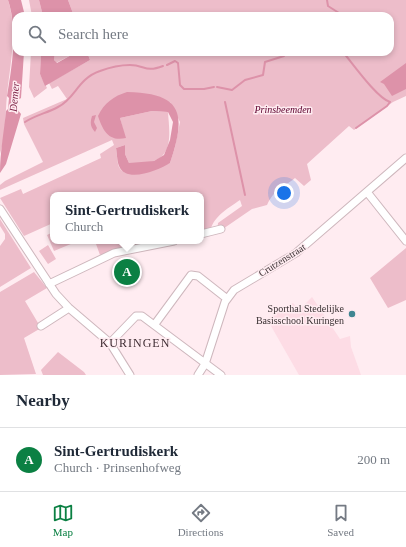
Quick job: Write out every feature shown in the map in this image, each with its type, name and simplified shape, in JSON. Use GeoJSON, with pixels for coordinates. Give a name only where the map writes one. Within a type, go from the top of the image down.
{"type":"FeatureCollection","features":[{"type":"Feature","properties":{"kind":"street","name":"Crutzenstraat"},"geometry":{"type":"LineString","coordinates":[[198,375],[205,364],[218,318],[226,298],[238,287],[296,253],[406,158]]}},
{"type":"Feature","properties":{"kind":"street"},"geometry":{"type":"LineString","coordinates":[[367,192],[406,241]]}},
{"type":"Feature","properties":{"kind":"street"},"geometry":{"type":"LineString","coordinates":[[0,209],[49,284],[69,308],[110,344],[130,375]]}},
{"type":"Feature","properties":{"kind":"street"},"geometry":{"type":"LineString","coordinates":[[204,233],[221,230]]}},
{"type":"Feature","properties":{"kind":"street"},"geometry":{"type":"LineString","coordinates":[[127,244],[127,251]]}},
{"type":"Feature","properties":{"kind":"street"},"geometry":{"type":"LineString","coordinates":[[49,284],[102,258],[160,244]]}},
{"type":"Feature","properties":{"kind":"street"},"geometry":{"type":"LineString","coordinates":[[155,324],[191,275],[198,276],[226,298]]}},
{"type":"Feature","properties":{"kind":"street"},"geometry":{"type":"LineString","coordinates":[[41,326],[69,308]]}},
{"type":"Feature","properties":{"kind":"street"},"geometry":{"type":"LineString","coordinates":[[110,344],[136,316],[145,317],[221,375]]}},
{"type":"Feature","properties":{"kind":"shaded area"},"geometry":{"type":"Polygon","coordinates":[[[312,297],[340,339],[350,336],[351,347],[361,375],[299,375],[267,319],[293,303],[299,310],[312,297]]]}},
{"type":"Feature","properties":{"kind":"green space"},"geometry":{"type":"Polygon","coordinates":[[[0,0],[8,0],[12,24],[12,48],[4,132],[0,154],[0,0]]]}},
{"type":"Feature","properties":{"kind":"green space"},"geometry":{"type":"Polygon","coordinates":[[[29,0],[39,0],[42,12],[31,12],[29,0]]]}},
{"type":"Feature","properties":{"kind":"green space","name":"Prinsbeemden"},"geometry":{"type":"Polygon","coordinates":[[[68,0],[406,0],[406,96],[393,102],[354,130],[349,126],[307,164],[311,180],[304,186],[295,178],[276,192],[267,205],[252,209],[217,233],[218,223],[242,206],[240,200],[215,220],[211,229],[204,231],[204,192],[50,192],[50,224],[24,236],[0,198],[21,189],[23,194],[101,158],[100,154],[114,145],[112,140],[0,190],[0,185],[5,181],[43,162],[24,124],[23,118],[67,99],[58,86],[52,89],[49,83],[90,60],[88,56],[394,56],[394,12],[72,12],[68,0]],[[170,102],[106,113],[125,138],[120,118],[152,111],[168,112],[169,140],[165,153],[160,158],[151,162],[129,163],[125,154],[125,145],[116,148],[119,167],[123,171],[128,173],[143,172],[170,163],[180,122],[170,102]]]}},
{"type":"Feature","properties":{"kind":"green space"},"geometry":{"type":"Polygon","coordinates":[[[31,56],[41,56],[40,74],[47,88],[34,98],[29,87],[31,56]]]}},
{"type":"Feature","properties":{"kind":"green space"},"geometry":{"type":"Polygon","coordinates":[[[54,56],[69,56],[56,63],[54,60],[54,56]]]}},
{"type":"Feature","properties":{"kind":"green space"},"geometry":{"type":"Polygon","coordinates":[[[0,219],[31,268],[0,287],[0,246],[5,239],[5,234],[0,226],[0,219]]]}},
{"type":"Feature","properties":{"kind":"green space"},"geometry":{"type":"Polygon","coordinates":[[[50,234],[50,242],[47,235],[50,234]]]}},
{"type":"Feature","properties":{"kind":"green space"},"geometry":{"type":"Polygon","coordinates":[[[51,244],[71,244],[54,251],[51,244]]]}},
{"type":"Feature","properties":{"kind":"green space"},"geometry":{"type":"Polygon","coordinates":[[[96,244],[150,244],[123,250],[122,247],[100,255],[96,244]]]}},
{"type":"Feature","properties":{"kind":"green space"},"geometry":{"type":"Polygon","coordinates":[[[48,245],[56,259],[48,264],[39,251],[48,245]]]}},
{"type":"Feature","properties":{"kind":"green space"},"geometry":{"type":"Polygon","coordinates":[[[406,248],[406,300],[388,308],[370,278],[406,248]]]}},
{"type":"Feature","properties":{"kind":"green space"},"geometry":{"type":"Polygon","coordinates":[[[34,272],[47,288],[25,301],[41,328],[24,338],[36,374],[0,375],[0,292],[34,272]]]}},
{"type":"Feature","properties":{"kind":"green space"},"geometry":{"type":"Polygon","coordinates":[[[58,352],[86,375],[43,375],[41,370],[58,352]]]}},
{"type":"Feature","properties":{"kind":"water"},"geometry":{"type":"Polygon","coordinates":[[[8,0],[21,0],[24,12],[12,12],[12,18],[8,0]]]}},
{"type":"Feature","properties":{"kind":"water"},"geometry":{"type":"Polygon","coordinates":[[[39,0],[68,0],[72,12],[42,12],[39,0]]]}},
{"type":"Feature","properties":{"kind":"water","name":"Demer"},"geometry":{"type":"Polygon","coordinates":[[[12,56],[24,56],[21,98],[18,100],[17,109],[21,114],[6,164],[0,173],[1,150],[6,111],[8,109],[9,98],[7,96],[12,56]]]}},
{"type":"Feature","properties":{"kind":"water"},"geometry":{"type":"Polygon","coordinates":[[[41,56],[54,56],[54,60],[57,63],[69,56],[88,56],[90,60],[45,86],[40,74],[41,56]]]}},
{"type":"Feature","properties":{"kind":"water"},"geometry":{"type":"Polygon","coordinates":[[[406,63],[406,89],[392,96],[384,84],[380,82],[406,63]]]}},
{"type":"Feature","properties":{"kind":"water"},"geometry":{"type":"Polygon","coordinates":[[[127,92],[146,93],[170,102],[176,110],[178,120],[178,132],[170,163],[143,174],[128,174],[123,171],[118,164],[116,148],[125,145],[125,154],[129,163],[154,161],[164,155],[170,140],[173,122],[168,112],[152,111],[120,118],[126,138],[120,139],[111,137],[105,131],[98,116],[103,107],[110,101],[127,92]]]}},
{"type":"Feature","properties":{"kind":"water"},"geometry":{"type":"Polygon","coordinates":[[[96,115],[94,122],[97,128],[95,132],[91,126],[91,122],[92,116],[96,115]]]}},
{"type":"Feature","properties":{"kind":"waterway"},"geometry":{"type":"LineString","coordinates":[[327,0],[328,6],[337,12]]}},
{"type":"Feature","properties":{"kind":"waterway"},"geometry":{"type":"LineString","coordinates":[[217,87],[232,90],[245,80],[263,75],[265,62],[284,56]]}},
{"type":"Feature","properties":{"kind":"waterway"},"geometry":{"type":"LineString","coordinates":[[346,56],[372,88],[390,102],[387,106],[356,128]]}},
{"type":"Feature","properties":{"kind":"waterway"},"geometry":{"type":"LineString","coordinates":[[167,65],[175,61],[178,63],[180,85],[184,89],[204,89],[214,87]]}},
{"type":"Feature","properties":{"kind":"waterway"},"geometry":{"type":"LineString","coordinates":[[25,122],[64,103],[92,74],[126,65],[135,65],[149,69],[163,66]]}},
{"type":"Feature","properties":{"kind":"waterway"},"geometry":{"type":"LineString","coordinates":[[225,102],[245,195]]}},
{"type":"Feature","properties":{"kind":"place","name":"Sint-Gertrudiskerk"},"geometry":{"type":"Point","coordinates":[127,272]}},
{"type":"Feature","properties":{"kind":"place","name":"Sporthal Stedelijke Basisschool Kuringen"},"geometry":{"type":"Point","coordinates":[352,314]}},
{"type":"Feature","properties":{"kind":"district","name":"KURINGEN"},"geometry":{"type":"Point","coordinates":[135,343]}}]}
